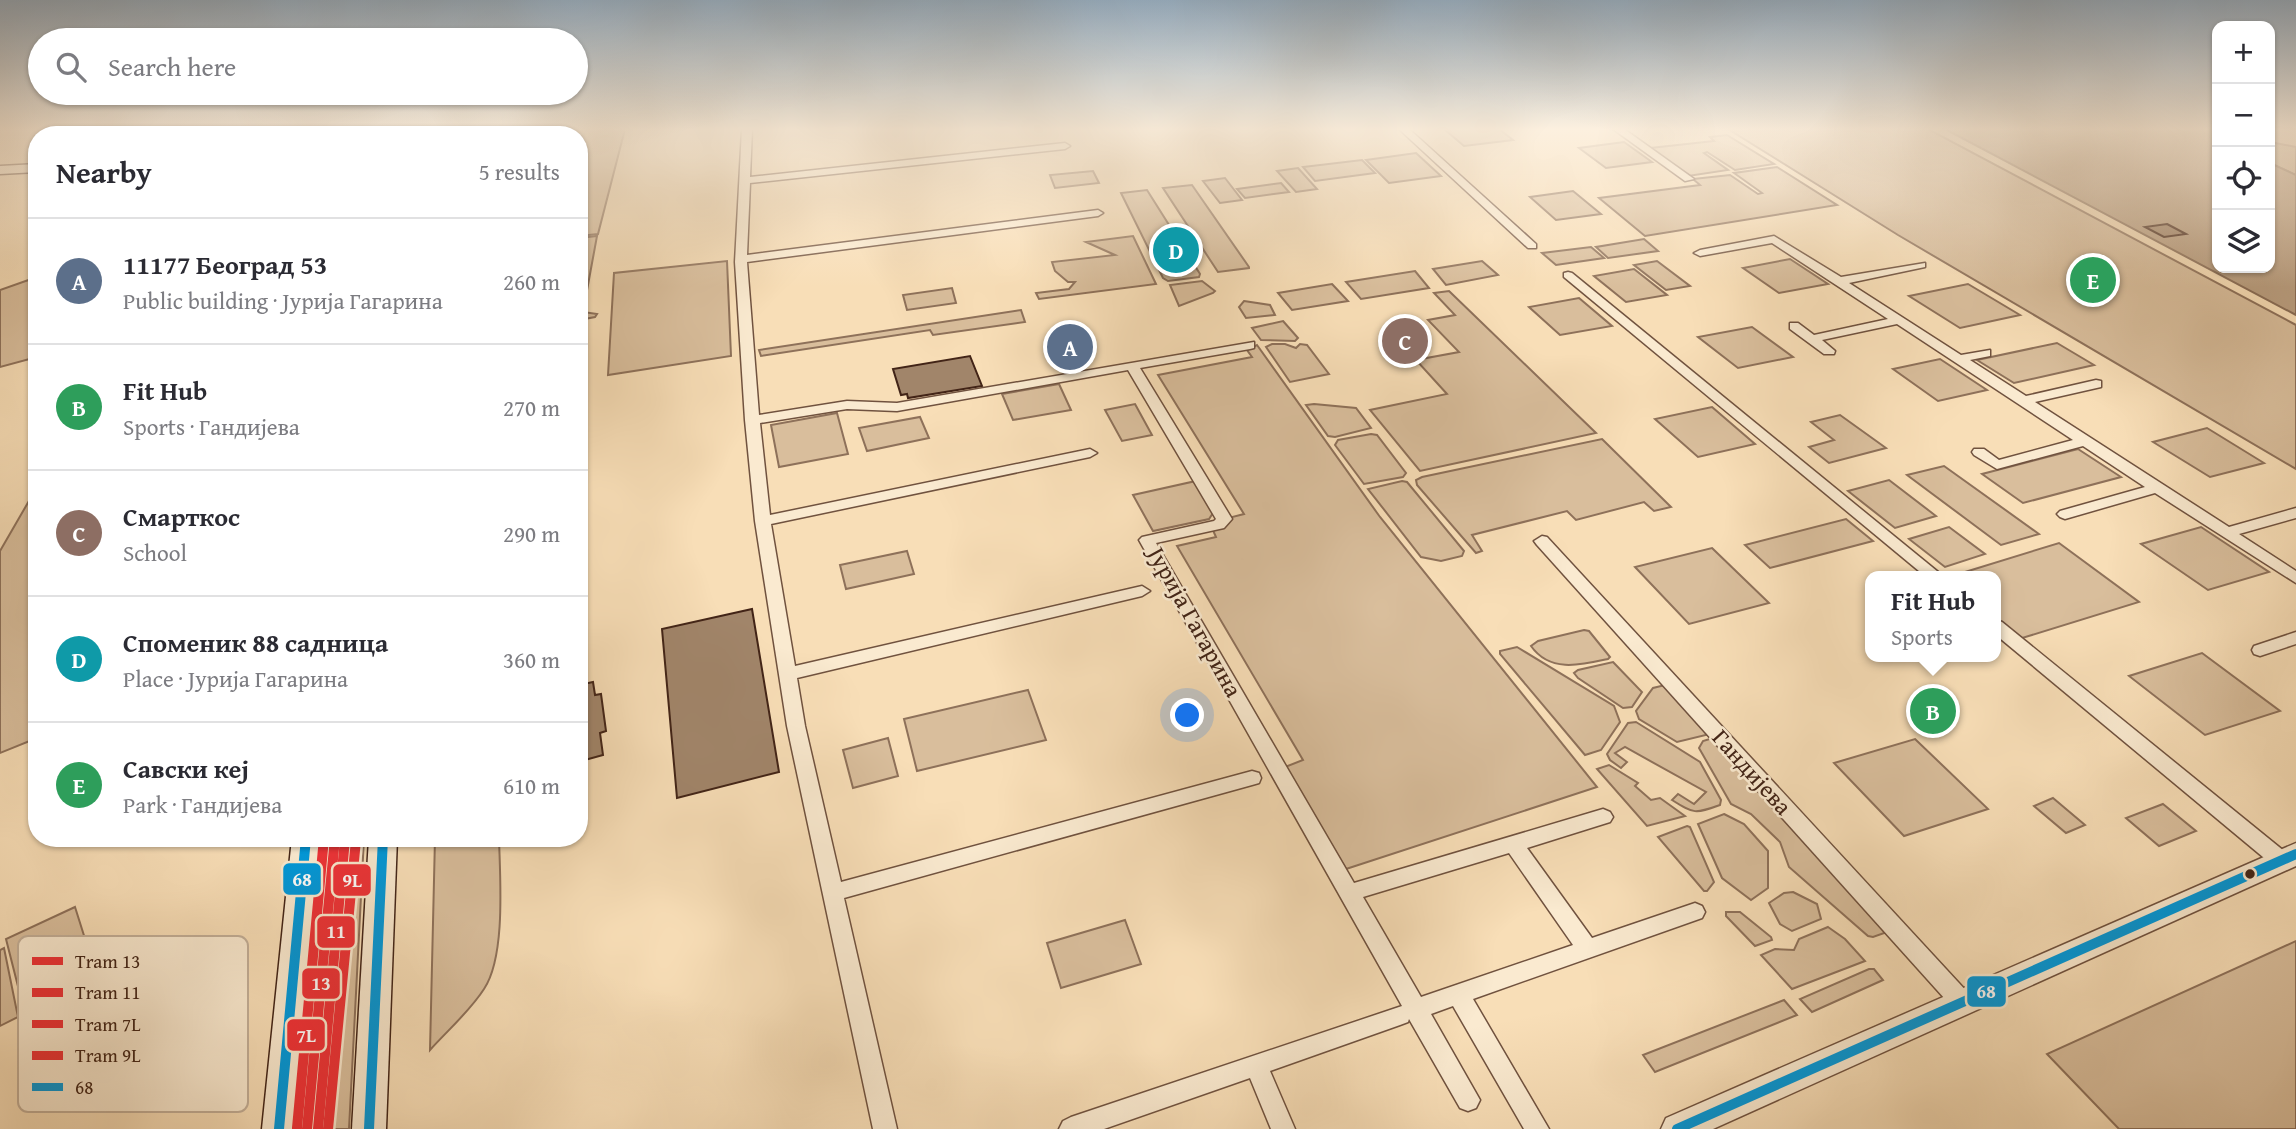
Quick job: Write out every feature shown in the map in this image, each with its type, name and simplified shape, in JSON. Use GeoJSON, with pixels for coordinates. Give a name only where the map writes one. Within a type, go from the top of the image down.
{"type":"FeatureCollection","features":[{"type":"Feature","properties":{"kind":"main road"},"geometry":{"type":"LineString","coordinates":[[279,1129],[305,847]]}},
{"type":"Feature","properties":{"kind":"main road"},"geometry":{"type":"LineString","coordinates":[[369,1129],[383,847]]}},
{"type":"Feature","properties":{"kind":"street"},"geometry":{"type":"LineString","coordinates":[[743,182],[741,259],[752,420],[763,521],[786,674],[812,808],[885,1129]]}},
{"type":"Feature","properties":{"kind":"street"},"geometry":{"type":"LineString","coordinates":[[1462,182],[1532,246]]}},
{"type":"Feature","properties":{"kind":"street"},"geometry":{"type":"LineString","coordinates":[[741,259],[1098,214]]}},
{"type":"Feature","properties":{"kind":"street"},"geometry":{"type":"LineString","coordinates":[[1700,253],[1774,239],[2296,578]]}},
{"type":"Feature","properties":{"kind":"street"},"geometry":{"type":"LineString","coordinates":[[1839,281],[1921,265]]}},
{"type":"Feature","properties":{"kind":"street"},"geometry":{"type":"LineString","coordinates":[[1568,275],[1929,571]]}},
{"type":"Feature","properties":{"kind":"street"},"geometry":{"type":"LineString","coordinates":[[1812,339],[1899,320]]}},
{"type":"Feature","properties":{"kind":"street"},"geometry":{"type":"LineString","coordinates":[[1794,326],[1829,351]]}},
{"type":"Feature","properties":{"kind":"street"},"geometry":{"type":"LineString","coordinates":[[752,420],[847,405],[887,408],[1250,345]]}},
{"type":"Feature","properties":{"kind":"street"},"geometry":{"type":"LineString","coordinates":[[1958,359],[1985,353]]}},
{"type":"Feature","properties":{"kind":"street","name":"Јурија Гагарина"},"geometry":{"type":"LineString","coordinates":[[1132,366],[1224,519],[1219,525],[1147,540],[1349,893],[1407,1012],[1468,1100]]}},
{"type":"Feature","properties":{"kind":"street"},"geometry":{"type":"LineString","coordinates":[[2023,401],[2096,384]]}},
{"type":"Feature","properties":{"kind":"street"},"geometry":{"type":"LineString","coordinates":[[1979,452],[1997,464],[2085,441]]}},
{"type":"Feature","properties":{"kind":"street"},"geometry":{"type":"LineString","coordinates":[[763,521],[1090,453]]}},
{"type":"Feature","properties":{"kind":"street"},"geometry":{"type":"LineString","coordinates":[[2065,514],[2157,488]]}},
{"type":"Feature","properties":{"kind":"street"},"geometry":{"type":"LineString","coordinates":[[2226,533],[2296,513]]}},
{"type":"Feature","properties":{"kind":"street","name":"Гандијева"},"geometry":{"type":"LineString","coordinates":[[1542,541],[1962,1002]]}},
{"type":"Feature","properties":{"kind":"street","name":"Јурија Гагарина"},"geometry":{"type":"LineString","coordinates":[[786,674],[1142,591]]}},
{"type":"Feature","properties":{"kind":"street"},"geometry":{"type":"LineString","coordinates":[[1677,1129],[2289,858],[2001,630]]}},
{"type":"Feature","properties":{"kind":"street"},"geometry":{"type":"LineString","coordinates":[[2260,650],[2296,638]]}},
{"type":"Feature","properties":{"kind":"street"},"geometry":{"type":"LineString","coordinates":[[832,893],[1252,778]]}},
{"type":"Feature","properties":{"kind":"street"},"geometry":{"type":"LineString","coordinates":[[1349,893],[1602,817]]}},
{"type":"Feature","properties":{"kind":"street"},"geometry":{"type":"LineString","coordinates":[[1513,844],[1588,949]]}},
{"type":"Feature","properties":{"kind":"street"},"geometry":{"type":"LineString","coordinates":[[1071,1129],[1695,912]]}},
{"type":"Feature","properties":{"kind":"street"},"geometry":{"type":"LineString","coordinates":[[1458,993],[1537,1129]]}},
{"type":"Feature","properties":{"kind":"street"},"geometry":{"type":"LineString","coordinates":[[1256,1065],[1283,1129]]}},
{"type":"Feature","properties":{"kind":"shaded area"},"geometry":{"type":"Polygon","coordinates":[[[588,182],[611,182],[598,234],[588,235],[588,182]]]}},
{"type":"Feature","properties":{"kind":"shaded area"},"geometry":{"type":"Polygon","coordinates":[[[1053,182],[1099,183],[1055,188],[1053,182]]]}},
{"type":"Feature","properties":{"kind":"shaded area"},"geometry":{"type":"Polygon","coordinates":[[[1204,182],[1228,182],[1242,200],[1220,203],[1204,182]]]}},
{"type":"Feature","properties":{"kind":"shaded area"},"geometry":{"type":"Polygon","coordinates":[[[1287,182],[1310,182],[1317,189],[1296,192],[1287,182]]]}},
{"type":"Feature","properties":{"kind":"shaded area"},"geometry":{"type":"Polygon","coordinates":[[[1696,182],[1740,182],[1758,194],[1762,193],[1746,182],[1800,182],[1837,205],[1645,236],[1599,198],[1700,185],[1696,182]]]}},
{"type":"Feature","properties":{"kind":"shaded area"},"geometry":{"type":"Polygon","coordinates":[[[1812,182],[2027,182],[2296,325],[2296,469],[1898,235],[1812,182]]]}},
{"type":"Feature","properties":{"kind":"shaded area"},"geometry":{"type":"Polygon","coordinates":[[[2044,182],[2212,182],[2212,270],[2044,182]]]}},
{"type":"Feature","properties":{"kind":"shaded area"},"geometry":{"type":"Polygon","coordinates":[[[2275,182],[2296,182],[2296,315],[2217,273],[2275,273],[2275,182]]]}},
{"type":"Feature","properties":{"kind":"shaded area"},"geometry":{"type":"Polygon","coordinates":[[[1281,183],[1289,192],[1245,198],[1237,189],[1281,183]]]}},
{"type":"Feature","properties":{"kind":"shaded area"},"geometry":{"type":"Polygon","coordinates":[[[1192,185],[1249,268],[1218,272],[1163,188],[1192,185]]]}},
{"type":"Feature","properties":{"kind":"shaded area"},"geometry":{"type":"Polygon","coordinates":[[[1147,190],[1200,274],[1199,277],[1168,281],[1163,278],[1121,193],[1147,190]]]}},
{"type":"Feature","properties":{"kind":"shaded area"},"geometry":{"type":"Polygon","coordinates":[[[1573,191],[1601,214],[1556,220],[1530,197],[1573,191]]]}},
{"type":"Feature","properties":{"kind":"shaded area"},"geometry":{"type":"Polygon","coordinates":[[[597,236],[588,285],[588,237],[597,236]]]}},
{"type":"Feature","properties":{"kind":"shaded area"},"geometry":{"type":"Polygon","coordinates":[[[1133,236],[1156,284],[1039,299],[1036,293],[1069,289],[1075,282],[1068,282],[1055,271],[1052,262],[1115,255],[1086,242],[1133,236]]]}},
{"type":"Feature","properties":{"kind":"shaded area"},"geometry":{"type":"Polygon","coordinates":[[[1644,239],[1658,251],[1608,258],[1596,247],[1644,239]]]}},
{"type":"Feature","properties":{"kind":"shaded area"},"geometry":{"type":"Polygon","coordinates":[[[1591,247],[1604,258],[1556,265],[1542,253],[1591,247]]]}},
{"type":"Feature","properties":{"kind":"shaded area"},"geometry":{"type":"Polygon","coordinates":[[[1790,259],[1828,284],[1779,293],[1743,268],[1790,259]]]}},
{"type":"Feature","properties":{"kind":"shaded area"},"geometry":{"type":"Polygon","coordinates":[[[727,261],[731,356],[608,375],[614,273],[727,261]]]}},
{"type":"Feature","properties":{"kind":"shaded area"},"geometry":{"type":"Polygon","coordinates":[[[1482,261],[1498,275],[1446,285],[1433,269],[1482,261]]]}},
{"type":"Feature","properties":{"kind":"shaded area"},"geometry":{"type":"Polygon","coordinates":[[[1657,261],[1690,286],[1666,290],[1634,265],[1657,261]]]}},
{"type":"Feature","properties":{"kind":"shaded area"},"geometry":{"type":"Polygon","coordinates":[[[1634,269],[1667,295],[1626,302],[1594,276],[1634,269]]]}},
{"type":"Feature","properties":{"kind":"shaded area"},"geometry":{"type":"Polygon","coordinates":[[[1415,271],[1429,288],[1361,299],[1346,282],[1415,271]]]}},
{"type":"Feature","properties":{"kind":"shaded area"},"geometry":{"type":"Polygon","coordinates":[[[28,280],[28,359],[0,367],[0,290],[28,280]]]}},
{"type":"Feature","properties":{"kind":"shaded area"},"geometry":{"type":"Polygon","coordinates":[[[1202,281],[1215,291],[1179,306],[1170,285],[1202,281]]]}},
{"type":"Feature","properties":{"kind":"shaded area"},"geometry":{"type":"Polygon","coordinates":[[[1332,284],[1348,301],[1292,310],[1278,293],[1332,284]]]}},
{"type":"Feature","properties":{"kind":"shaded area"},"geometry":{"type":"Polygon","coordinates":[[[1968,284],[2020,315],[1960,328],[1909,296],[1968,284]]]}},
{"type":"Feature","properties":{"kind":"shaded area"},"geometry":{"type":"Polygon","coordinates":[[[952,288],[956,303],[907,310],[903,295],[952,288]]]}},
{"type":"Feature","properties":{"kind":"shaded area"},"geometry":{"type":"Polygon","coordinates":[[[1449,291],[1596,433],[1420,471],[1370,410],[1447,394],[1416,360],[1459,352],[1428,320],[1455,315],[1434,293],[1449,291]]]}},
{"type":"Feature","properties":{"kind":"shaded area"},"geometry":{"type":"Polygon","coordinates":[[[1579,298],[1612,326],[1560,335],[1529,307],[1579,298]]]}},
{"type":"Feature","properties":{"kind":"shaded area"},"geometry":{"type":"Polygon","coordinates":[[[1244,301],[1270,305],[1275,315],[1246,318],[1239,307],[1244,301]]]}},
{"type":"Feature","properties":{"kind":"shaded area"},"geometry":{"type":"Polygon","coordinates":[[[1021,310],[1025,322],[933,335],[930,330],[761,356],[759,350],[1021,310]]]}},
{"type":"Feature","properties":{"kind":"shaded area"},"geometry":{"type":"Polygon","coordinates":[[[588,313],[597,314],[588,318],[588,313]]]}},
{"type":"Feature","properties":{"kind":"shaded area"},"geometry":{"type":"Polygon","coordinates":[[[1283,321],[1298,338],[1295,341],[1261,340],[1252,328],[1283,321]]]}},
{"type":"Feature","properties":{"kind":"shaded area"},"geometry":{"type":"Polygon","coordinates":[[[1752,327],[1793,357],[1738,368],[1698,337],[1752,327]]]}},
{"type":"Feature","properties":{"kind":"shaded area"},"geometry":{"type":"Polygon","coordinates":[[[2057,343],[2094,365],[2014,383],[1977,360],[2057,343]]]}},
{"type":"Feature","properties":{"kind":"shaded area"},"geometry":{"type":"Polygon","coordinates":[[[1285,344],[1296,348],[1300,344],[1307,345],[1329,374],[1290,382],[1266,347],[1285,344]]]}},
{"type":"Feature","properties":{"kind":"shaded area"},"geometry":{"type":"Polygon","coordinates":[[[1257,345],[1380,517],[1597,787],[1346,869],[1285,767],[1303,760],[1177,546],[1216,537],[1212,528],[1244,514],[1158,375],[1252,357],[1247,350],[1257,345]]]}},
{"type":"Feature","properties":{"kind":"shaded area"},"geometry":{"type":"Polygon","coordinates":[[[1940,359],[1987,390],[1938,401],[1893,369],[1940,359]]]}},
{"type":"Feature","properties":{"kind":"shaded area"},"geometry":{"type":"Polygon","coordinates":[[[1059,384],[1071,410],[1013,420],[1002,394],[1059,384]]]}},
{"type":"Feature","properties":{"kind":"shaded area"},"geometry":{"type":"Polygon","coordinates":[[[1135,404],[1152,435],[1122,441],[1105,410],[1135,404]]]}},
{"type":"Feature","properties":{"kind":"shaded area"},"geometry":{"type":"Polygon","coordinates":[[[1306,405],[1356,408],[1371,428],[1335,437],[1328,436],[1306,405]]]}},
{"type":"Feature","properties":{"kind":"shaded area"},"geometry":{"type":"Polygon","coordinates":[[[1712,407],[1755,444],[1698,457],[1655,419],[1712,407]]]}},
{"type":"Feature","properties":{"kind":"shaded area"},"geometry":{"type":"Polygon","coordinates":[[[837,413],[848,454],[779,467],[771,425],[837,413]]]}},
{"type":"Feature","properties":{"kind":"shaded area"},"geometry":{"type":"Polygon","coordinates":[[[1840,415],[1886,448],[1829,463],[1809,447],[1834,440],[1811,422],[1840,415]]]}},
{"type":"Feature","properties":{"kind":"shaded area"},"geometry":{"type":"Polygon","coordinates":[[[920,417],[929,438],[867,451],[859,428],[920,417]]]}},
{"type":"Feature","properties":{"kind":"shaded area"},"geometry":{"type":"Polygon","coordinates":[[[2207,428],[2264,463],[2210,477],[2153,442],[2207,428]]]}},
{"type":"Feature","properties":{"kind":"shaded area"},"geometry":{"type":"Polygon","coordinates":[[[1377,435],[1406,473],[1403,477],[1364,484],[1335,445],[1338,440],[1377,435]]]}},
{"type":"Feature","properties":{"kind":"shaded area"},"geometry":{"type":"Polygon","coordinates":[[[1602,439],[1671,507],[1654,511],[1644,502],[1576,520],[1567,511],[1472,535],[1482,551],[1476,553],[1417,485],[1416,480],[1422,477],[1602,439]]]}},
{"type":"Feature","properties":{"kind":"shaded area"},"geometry":{"type":"Polygon","coordinates":[[[2078,449],[2121,477],[2023,503],[1982,474],[2078,449]]]}},
{"type":"Feature","properties":{"kind":"shaded area"},"geometry":{"type":"Polygon","coordinates":[[[1944,466],[2039,534],[2001,545],[1907,475],[1944,466]]]}},
{"type":"Feature","properties":{"kind":"shaded area"},"geometry":{"type":"Polygon","coordinates":[[[1889,480],[1936,516],[1895,528],[1848,491],[1889,480]]]}},
{"type":"Feature","properties":{"kind":"shaded area"},"geometry":{"type":"Polygon","coordinates":[[[1196,481],[1213,513],[1209,519],[1153,531],[1133,495],[1196,481]]]}},
{"type":"Feature","properties":{"kind":"shaded area"},"geometry":{"type":"Polygon","coordinates":[[[1407,482],[1464,551],[1462,556],[1441,561],[1421,557],[1368,489],[1407,482]]]}},
{"type":"Feature","properties":{"kind":"shaded area"},"geometry":{"type":"Polygon","coordinates":[[[28,503],[28,742],[0,753],[0,551],[28,503]]]}},
{"type":"Feature","properties":{"kind":"shaded area"},"geometry":{"type":"Polygon","coordinates":[[[1846,519],[1873,541],[1770,568],[1745,545],[1846,519]]]}},
{"type":"Feature","properties":{"kind":"shaded area"},"geometry":{"type":"Polygon","coordinates":[[[1949,527],[1985,554],[1945,567],[1909,539],[1949,527]]]}},
{"type":"Feature","properties":{"kind":"shaded area"},"geometry":{"type":"Polygon","coordinates":[[[2201,527],[2269,572],[2208,590],[2141,544],[2201,527]]]}},
{"type":"Feature","properties":{"kind":"shaded area"},"geometry":{"type":"Polygon","coordinates":[[[2059,543],[2139,602],[2019,639],[2001,624],[2001,571],[1968,571],[2059,543]]]}},
{"type":"Feature","properties":{"kind":"shaded area"},"geometry":{"type":"Polygon","coordinates":[[[1712,548],[1769,603],[1689,624],[1635,567],[1712,548]]]}},
{"type":"Feature","properties":{"kind":"shaded area"},"geometry":{"type":"Polygon","coordinates":[[[907,551],[914,574],[846,589],[840,565],[907,551]]]}},
{"type":"Feature","properties":{"kind":"shaded area"},"geometry":{"type":"Polygon","coordinates":[[[1589,631],[1610,657],[1608,659],[1577,665],[1557,664],[1539,655],[1531,646],[1538,641],[1589,631]]]}},
{"type":"Feature","properties":{"kind":"shaded area"},"geometry":{"type":"Polygon","coordinates":[[[1517,647],[1614,706],[1620,722],[1601,750],[1585,755],[1500,654],[1500,651],[1517,647]]]}},
{"type":"Feature","properties":{"kind":"shaded area"},"geometry":{"type":"Polygon","coordinates":[[[2202,653],[2280,711],[2205,735],[2129,676],[2202,653]]]}},
{"type":"Feature","properties":{"kind":"shaded area"},"geometry":{"type":"Polygon","coordinates":[[[1613,662],[1642,692],[1632,707],[1623,708],[1574,673],[1613,662]]]}},
{"type":"Feature","properties":{"kind":"shaded area"},"geometry":{"type":"Polygon","coordinates":[[[1665,685],[1710,734],[1677,742],[1639,719],[1636,711],[1653,688],[1665,685]]]}},
{"type":"Feature","properties":{"kind":"shaded area"},"geometry":{"type":"Polygon","coordinates":[[[1028,690],[1046,740],[917,771],[904,719],[1028,690]]]}},
{"type":"Feature","properties":{"kind":"shaded area"},"geometry":{"type":"Polygon","coordinates":[[[1636,722],[1700,762],[1721,800],[1720,805],[1695,811],[1679,805],[1672,800],[1678,794],[1694,804],[1706,792],[1625,747],[1615,753],[1627,762],[1621,768],[1610,760],[1607,754],[1628,723],[1636,722]]]}},
{"type":"Feature","properties":{"kind":"shaded area"},"geometry":{"type":"Polygon","coordinates":[[[888,738],[898,776],[853,788],[843,750],[888,738]]]}},
{"type":"Feature","properties":{"kind":"shaded area"},"geometry":{"type":"Polygon","coordinates":[[[1713,738],[1887,932],[1868,936],[1789,867],[1780,842],[1751,814],[1731,804],[1699,748],[1703,741],[1713,738]]]}},
{"type":"Feature","properties":{"kind":"shaded area"},"geometry":{"type":"Polygon","coordinates":[[[1915,739],[1988,809],[1904,836],[1834,763],[1915,739]]]}},
{"type":"Feature","properties":{"kind":"shaded area"},"geometry":{"type":"Polygon","coordinates":[[[1609,765],[1638,783],[1635,786],[1651,800],[1660,798],[1685,816],[1647,826],[1597,769],[1609,765]]]}},
{"type":"Feature","properties":{"kind":"shaded area"},"geometry":{"type":"Polygon","coordinates":[[[2053,798],[2085,825],[2066,833],[2034,806],[2053,798]]]}},
{"type":"Feature","properties":{"kind":"shaded area"},"geometry":{"type":"Polygon","coordinates":[[[2163,804],[2196,831],[2159,846],[2126,818],[2163,804]]]}},
{"type":"Feature","properties":{"kind":"shaded area"},"geometry":{"type":"Polygon","coordinates":[[[1724,814],[1744,824],[1768,851],[1768,888],[1751,900],[1722,878],[1698,824],[1724,814]]]}},
{"type":"Feature","properties":{"kind":"shaded area"},"geometry":{"type":"Polygon","coordinates":[[[1690,827],[1714,882],[1707,891],[1704,891],[1658,837],[1690,827]]]}},
{"type":"Feature","properties":{"kind":"shaded area"},"geometry":{"type":"Polygon","coordinates":[[[321,847],[364,847],[349,1129],[295,1129],[321,847]]]}},
{"type":"Feature","properties":{"kind":"shaded area"},"geometry":{"type":"Polygon","coordinates":[[[435,847],[499,847],[499,937],[491,975],[466,1013],[430,1050],[435,847]]]}},
{"type":"Feature","properties":{"kind":"shaded area"},"geometry":{"type":"Polygon","coordinates":[[[1793,892],[1817,904],[1821,919],[1792,931],[1780,924],[1769,903],[1784,893],[1793,892]]]}},
{"type":"Feature","properties":{"kind":"shaded area"},"geometry":{"type":"Polygon","coordinates":[[[75,907],[84,936],[18,936],[18,986],[6,939],[75,907]]]}},
{"type":"Feature","properties":{"kind":"shaded area"},"geometry":{"type":"Polygon","coordinates":[[[1726,912],[1740,912],[1772,940],[1755,946],[1726,916],[1726,912]]]}},
{"type":"Feature","properties":{"kind":"shaded area"},"geometry":{"type":"Polygon","coordinates":[[[1125,920],[1141,964],[1061,988],[1047,943],[1125,920]]]}},
{"type":"Feature","properties":{"kind":"shaded area"},"geometry":{"type":"Polygon","coordinates":[[[1828,927],[1845,939],[1865,961],[1792,989],[1761,955],[1775,949],[1794,950],[1799,939],[1828,927]]]}},
{"type":"Feature","properties":{"kind":"shaded area"},"geometry":{"type":"Polygon","coordinates":[[[2296,941],[2296,1129],[2119,1129],[2047,1054],[2296,941]]]}},
{"type":"Feature","properties":{"kind":"shaded area"},"geometry":{"type":"Polygon","coordinates":[[[4,948],[18,1017],[0,1026],[0,950],[4,948]]]}},
{"type":"Feature","properties":{"kind":"shaded area"},"geometry":{"type":"Polygon","coordinates":[[[1874,969],[1883,980],[1812,1012],[1800,999],[1874,969]]]}},
{"type":"Feature","properties":{"kind":"shaded area"},"geometry":{"type":"Polygon","coordinates":[[[1784,1000],[1797,1015],[1655,1072],[1643,1055],[1784,1000]]]}},
{"type":"Feature","properties":{"kind":"building"},"geometry":{"type":"Polygon","coordinates":[[[2167,224],[2186,234],[2164,237],[2145,227],[2167,224]]]}},
{"type":"Feature","properties":{"kind":"building"},"geometry":{"type":"Polygon","coordinates":[[[970,356],[982,386],[908,398],[907,394],[901,395],[893,369],[970,356]]]}},
{"type":"Feature","properties":{"kind":"building"},"geometry":{"type":"Polygon","coordinates":[[[752,609],[779,772],[677,798],[662,629],[752,609]]]}},
{"type":"Feature","properties":{"kind":"building"},"geometry":{"type":"Polygon","coordinates":[[[593,682],[595,695],[601,694],[606,731],[600,733],[603,755],[588,759],[588,683],[593,682]]]}},
{"type":"Feature","properties":{"kind":"tram line","name":"7L"},"geometry":{"type":"LineString","coordinates":[[297,1128],[323,847]]}},
{"type":"Feature","properties":{"kind":"tram line","name":"13"},"geometry":{"type":"LineString","coordinates":[[307,1129],[334,847]]}},
{"type":"Feature","properties":{"kind":"tram line","name":"11"},"geometry":{"type":"LineString","coordinates":[[318,1129],[344,847]]}},
{"type":"Feature","properties":{"kind":"tram line","name":"9L"},"geometry":{"type":"LineString","coordinates":[[328,1129],[355,847]]}},
{"type":"Feature","properties":{"kind":"transit line","name":"68"},"geometry":{"type":"LineString","coordinates":[[279,1129],[305,847]]}},
{"type":"Feature","properties":{"kind":"transit line","name":"68"},"geometry":{"type":"LineString","coordinates":[[369,1129],[383,847]]}},
{"type":"Feature","properties":{"kind":"transit line","name":"68"},"geometry":{"type":"LineString","coordinates":[[1677,1129],[2296,854]]}},
{"type":"Feature","properties":{"kind":"place","name":"Споменик 88 садница"},"geometry":{"type":"Point","coordinates":[1176,250]}},
{"type":"Feature","properties":{"kind":"place","name":"Савски кеј"},"geometry":{"type":"Point","coordinates":[2093,280]}},
{"type":"Feature","properties":{"kind":"place","name":"Смарткос"},"geometry":{"type":"Point","coordinates":[1405,341]}},
{"type":"Feature","properties":{"kind":"place","name":"11177 Београд 53"},"geometry":{"type":"Point","coordinates":[1070,347]}},
{"type":"Feature","properties":{"kind":"place","name":"Fit Hub"},"geometry":{"type":"Point","coordinates":[1933,711]}}]}
